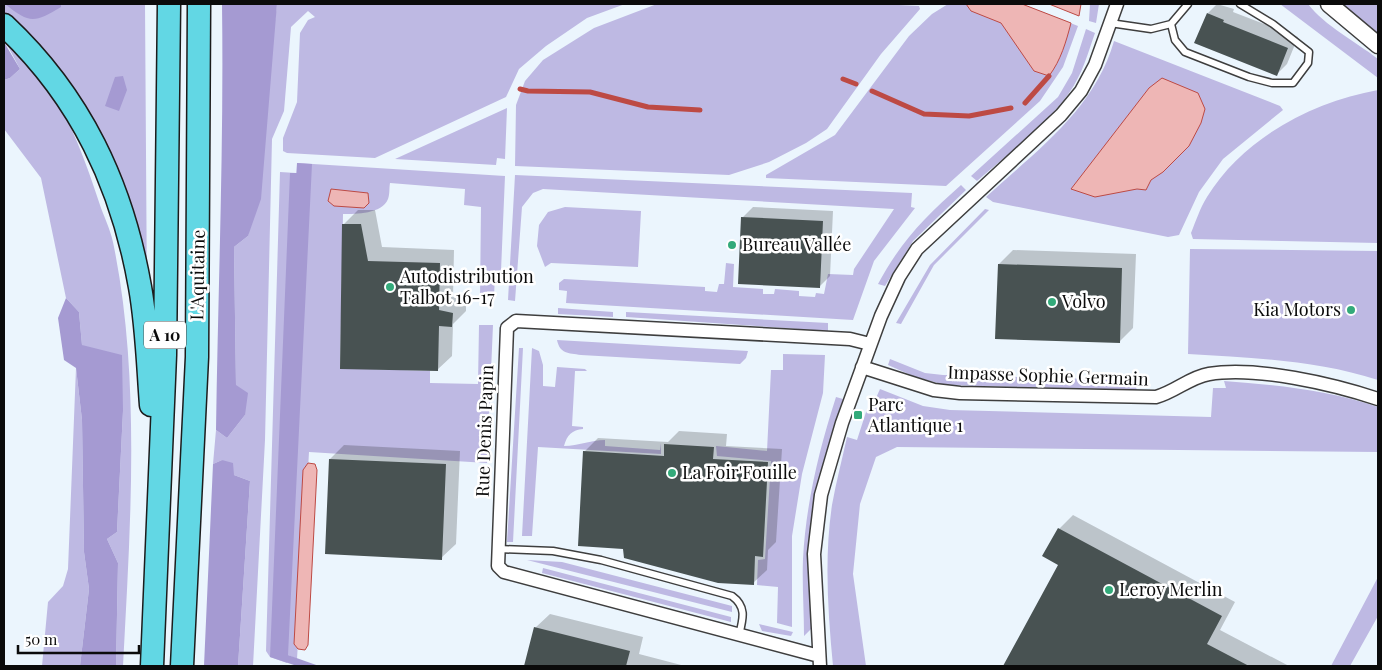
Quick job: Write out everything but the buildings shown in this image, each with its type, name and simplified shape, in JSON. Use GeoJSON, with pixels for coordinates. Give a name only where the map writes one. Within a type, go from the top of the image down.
{"type":"FeatureCollection","features":[{"type":"Feature","properties":{"kind":"highway","name":"L'Aquitaine"},"geometry":{"type":"LineString","coordinates":[[152,666],[159,533],[168,222],[169,4]]}},
{"type":"Feature","properties":{"kind":"highway","name":"L'Aquitaine"},"geometry":{"type":"LineString","coordinates":[[182,666],[197,357],[198,4]]}},
{"type":"Feature","properties":{"kind":"highway"},"geometry":{"type":"LineString","coordinates":[[199,76],[204,4]]}},
{"type":"Feature","properties":{"kind":"highway"},"geometry":{"type":"LineString","coordinates":[[4,26],[60,87],[102,157],[117,195],[130,240],[140,289],[146,341],[159,533]]}},
{"type":"Feature","properties":{"kind":"street"},"geometry":{"type":"LineString","coordinates":[[1108,4],[1108,22]]}},
{"type":"Feature","properties":{"kind":"street"},"geometry":{"type":"LineString","coordinates":[[819,661],[814,554],[821,495],[862,367],[887,302],[917,249],[1061,114],[1081,91],[1095,65],[1108,22],[1117,4]]}},
{"type":"Feature","properties":{"kind":"street"},"geometry":{"type":"LineString","coordinates":[[1329,4],[1378,45]]}},
{"type":"Feature","properties":{"kind":"street","name":"Rue Denis Papin"},"geometry":{"type":"LineString","coordinates":[[819,661],[739,635],[504,572],[498,566],[507,328],[516,321],[850,340],[870,344]]}},
{"type":"Feature","properties":{"kind":"street","name":"Impasse Sophie Germain"},"geometry":{"type":"LineString","coordinates":[[862,367],[934,390],[960,393],[1156,397],[1168,394],[1208,374],[1244,374],[1307,380],[1378,399]]}},
{"type":"Feature","properties":{"kind":"lane"},"geometry":{"type":"LineString","coordinates":[[1108,22],[1151,29],[1171,24],[1188,4]]}},
{"type":"Feature","properties":{"kind":"lane"},"geometry":{"type":"LineString","coordinates":[[1171,24],[1175,40],[1185,52],[1272,84],[1293,83],[1308,63],[1309,52],[1273,24],[1240,4]]}},
{"type":"Feature","properties":{"kind":"lane"},"geometry":{"type":"LineString","coordinates":[[498,549],[553,551],[601,560],[732,596],[740,602],[744,609],[739,635]]}},
{"type":"Feature","properties":{"kind":"shaded area"},"geometry":{"type":"Polygon","coordinates":[[[4,4],[145,4],[147,300],[130,217],[4,18],[4,4]]]}},
{"type":"Feature","properties":{"kind":"shaded area"},"geometry":{"type":"Polygon","coordinates":[[[5,4],[61,4],[61,7],[44,16],[32,19],[20,15],[5,4]]]}},
{"type":"Feature","properties":{"kind":"shaded area"},"geometry":{"type":"Polygon","coordinates":[[[222,4],[277,4],[261,199],[248,236],[234,247],[236,385],[248,393],[245,415],[227,438],[216,430],[222,164],[222,4]]]}},
{"type":"Feature","properties":{"kind":"shaded area"},"geometry":{"type":"Polygon","coordinates":[[[277,4],[625,4],[587,18],[546,46],[519,69],[506,97],[375,158],[287,153],[283,151],[283,138],[297,102],[300,33],[308,20],[315,17],[308,11],[291,27],[284,111],[272,139],[265,440],[253,666],[238,666],[250,481],[234,475],[222,460],[213,464],[216,430],[227,438],[245,415],[236,386],[234,247],[248,236],[277,4]]]}},
{"type":"Feature","properties":{"kind":"shaded area"},"geometry":{"type":"Polygon","coordinates":[[[657,4],[879,4],[919,6],[920,9],[881,54],[827,129],[806,143],[769,162],[729,175],[515,166],[516,105],[525,81],[543,60],[594,28],[657,4]]]}},
{"type":"Feature","properties":{"kind":"shaded area"},"geometry":{"type":"Polygon","coordinates":[[[948,4],[1022,4],[1078,26],[1063,67],[1040,101],[946,186],[766,178],[766,175],[835,135],[909,36],[932,14],[948,4]]]}},
{"type":"Feature","properties":{"kind":"shaded area"},"geometry":{"type":"Polygon","coordinates":[[[966,4],[1022,4],[1071,23],[1060,57],[1049,76],[1034,71],[1001,23],[971,11],[966,4]]]}},
{"type":"Feature","properties":{"kind":"shaded area"},"geometry":{"type":"Polygon","coordinates":[[[1049,4],[1081,4],[1079,16],[1049,4]]]}},
{"type":"Feature","properties":{"kind":"shaded area"},"geometry":{"type":"Polygon","coordinates":[[[1090,4],[1099,4],[1096,23],[1089,21],[1090,4]]]}},
{"type":"Feature","properties":{"kind":"shaded area"},"geometry":{"type":"Polygon","coordinates":[[[1280,4],[1308,4],[1323,19],[1378,59],[1378,78],[1280,4]]]}},
{"type":"Feature","properties":{"kind":"shaded area"},"geometry":{"type":"Polygon","coordinates":[[[1339,4],[1378,4],[1378,38],[1339,4]]]}},
{"type":"Feature","properties":{"kind":"shaded area"},"geometry":{"type":"Polygon","coordinates":[[[1086,29],[1095,33],[1081,71],[1069,93],[1049,118],[977,181],[971,176],[1058,97],[1072,73],[1086,29]]]}},
{"type":"Feature","properties":{"kind":"shaded area"},"geometry":{"type":"Polygon","coordinates":[[[4,39],[46,89],[67,120],[77,141],[114,247],[128,350],[131,403],[130,509],[123,666],[116,666],[118,563],[107,539],[117,532],[123,411],[82,345],[79,312],[66,298],[41,178],[4,129],[4,80],[10,78],[20,69],[4,39]]]}},
{"type":"Feature","properties":{"kind":"shaded area"},"geometry":{"type":"Polygon","coordinates":[[[1114,41],[1280,106],[1283,110],[1223,159],[1199,192],[1179,235],[1168,237],[993,202],[986,197],[1062,127],[1078,108],[1093,88],[1105,65],[1114,41]]]}},
{"type":"Feature","properties":{"kind":"shaded area"},"geometry":{"type":"Polygon","coordinates":[[[4,42],[20,69],[10,78],[4,80],[4,42]]]}},
{"type":"Feature","properties":{"kind":"shaded area"},"geometry":{"type":"Polygon","coordinates":[[[123,76],[127,90],[119,111],[105,106],[115,77],[123,76]]]}},
{"type":"Feature","properties":{"kind":"shaded area"},"geometry":{"type":"Polygon","coordinates":[[[1162,78],[1198,93],[1205,109],[1201,123],[1189,146],[1163,172],[1151,180],[1146,190],[1137,189],[1095,197],[1071,189],[1149,88],[1162,78]]]}},
{"type":"Feature","properties":{"kind":"shaded area"},"geometry":{"type":"Polygon","coordinates":[[[1378,90],[1378,243],[1193,239],[1191,233],[1207,197],[1222,176],[1260,140],[1281,126],[1328,103],[1378,90]]]}},
{"type":"Feature","properties":{"kind":"shaded area"},"geometry":{"type":"Polygon","coordinates":[[[507,108],[505,159],[497,158],[496,165],[395,159],[507,108]]]}},
{"type":"Feature","properties":{"kind":"shaded area"},"geometry":{"type":"Polygon","coordinates":[[[297,163],[505,176],[501,271],[495,271],[494,299],[480,299],[481,207],[464,205],[465,189],[390,183],[388,199],[380,208],[368,212],[343,214],[340,368],[430,371],[430,383],[478,384],[479,325],[493,325],[487,463],[309,452],[297,659],[288,655],[287,663],[270,657],[266,651],[280,172],[296,173],[297,163]]]}},
{"type":"Feature","properties":{"kind":"shaded area"},"geometry":{"type":"Polygon","coordinates":[[[297,163],[312,164],[288,655],[319,666],[297,666],[270,657],[290,173],[297,173],[297,163]]]}},
{"type":"Feature","properties":{"kind":"shaded area"},"geometry":{"type":"Polygon","coordinates":[[[515,175],[912,193],[911,207],[915,208],[874,261],[853,320],[566,303],[567,291],[559,290],[559,283],[564,279],[705,287],[705,291],[717,292],[719,284],[724,284],[726,263],[734,264],[733,287],[763,289],[763,294],[774,294],[775,289],[799,291],[799,296],[815,297],[816,293],[824,294],[828,274],[853,275],[854,269],[894,209],[543,189],[533,193],[522,207],[515,301],[508,300],[515,175]]]}},
{"type":"Feature","properties":{"kind":"shaded area"},"geometry":{"type":"Polygon","coordinates":[[[961,185],[966,190],[913,241],[885,286],[878,284],[896,255],[915,230],[961,185]]]}},
{"type":"Feature","properties":{"kind":"shaded area"},"geometry":{"type":"Polygon","coordinates":[[[331,189],[368,193],[369,203],[364,208],[334,206],[328,201],[331,189]]]}},
{"type":"Feature","properties":{"kind":"shaded area"},"geometry":{"type":"Polygon","coordinates":[[[565,207],[641,211],[638,267],[551,263],[545,267],[537,246],[539,225],[548,212],[565,207]]]}},
{"type":"Feature","properties":{"kind":"shaded area"},"geometry":{"type":"Polygon","coordinates":[[[985,209],[989,210],[934,265],[901,324],[896,323],[930,265],[985,209]]]}},
{"type":"Feature","properties":{"kind":"shaded area"},"geometry":{"type":"Polygon","coordinates":[[[1190,249],[1378,251],[1378,380],[1355,373],[1308,364],[1188,354],[1190,249]]]}},
{"type":"Feature","properties":{"kind":"shaded area"},"geometry":{"type":"Polygon","coordinates":[[[66,298],[79,312],[82,345],[122,355],[123,411],[117,532],[107,539],[118,563],[116,666],[80,666],[89,589],[84,552],[82,420],[76,368],[64,360],[58,318],[66,298]]]}},
{"type":"Feature","properties":{"kind":"shaded area"},"geometry":{"type":"Polygon","coordinates":[[[558,308],[613,312],[613,317],[558,314],[558,308]]]}},
{"type":"Feature","properties":{"kind":"shaded area"},"geometry":{"type":"Polygon","coordinates":[[[626,312],[828,323],[828,331],[626,317],[626,312]]]}},
{"type":"Feature","properties":{"kind":"shaded area"},"geometry":{"type":"Polygon","coordinates":[[[557,340],[748,351],[746,358],[740,364],[581,355],[562,350],[557,340]]]}},
{"type":"Feature","properties":{"kind":"shaded area"},"geometry":{"type":"Polygon","coordinates":[[[519,348],[523,348],[513,542],[507,542],[519,348]]]}},
{"type":"Feature","properties":{"kind":"shaded area"},"geometry":{"type":"Polygon","coordinates":[[[532,348],[539,351],[543,365],[543,386],[555,387],[557,367],[585,369],[587,371],[575,371],[572,426],[583,427],[583,429],[570,434],[564,446],[605,440],[605,446],[660,450],[661,443],[661,454],[538,447],[532,536],[522,536],[532,348]]]}},
{"type":"Feature","properties":{"kind":"shaded area"},"geometry":{"type":"Polygon","coordinates":[[[783,354],[825,355],[823,393],[802,474],[792,536],[792,627],[777,623],[778,587],[757,585],[758,560],[765,559],[771,461],[717,456],[716,446],[767,451],[771,370],[783,370],[783,354]]]}},
{"type":"Feature","properties":{"kind":"shaded area"},"geometry":{"type":"Polygon","coordinates":[[[890,359],[925,373],[1133,380],[1137,390],[945,385],[913,376],[888,365],[890,359]]]}},
{"type":"Feature","properties":{"kind":"shaded area"},"geometry":{"type":"Polygon","coordinates":[[[76,368],[82,420],[84,552],[89,589],[80,666],[42,666],[48,602],[63,586],[68,569],[76,368]]]}},
{"type":"Feature","properties":{"kind":"shaded area"},"geometry":{"type":"Polygon","coordinates":[[[1224,381],[1321,392],[1378,407],[1378,452],[897,447],[876,457],[860,504],[853,574],[866,666],[833,666],[827,565],[832,505],[847,437],[857,440],[867,409],[871,409],[880,389],[923,406],[950,410],[1211,417],[1213,388],[1226,388],[1224,381]]]}},
{"type":"Feature","properties":{"kind":"shaded area"},"geometry":{"type":"Polygon","coordinates":[[[836,397],[843,399],[826,454],[816,496],[812,525],[811,629],[804,636],[803,568],[807,518],[819,457],[836,397]]]}},
{"type":"Feature","properties":{"kind":"shaded area"},"geometry":{"type":"Polygon","coordinates":[[[222,460],[233,463],[234,475],[250,481],[238,666],[204,666],[213,464],[222,460]]]}},
{"type":"Feature","properties":{"kind":"shaded area"},"geometry":{"type":"Polygon","coordinates":[[[308,463],[315,464],[317,470],[308,645],[305,650],[298,649],[294,644],[303,470],[308,463]]]}},
{"type":"Feature","properties":{"kind":"shaded area"},"geometry":{"type":"Polygon","coordinates":[[[527,560],[562,562],[732,606],[732,612],[527,560]]]}},
{"type":"Feature","properties":{"kind":"shaded area"},"geometry":{"type":"Polygon","coordinates":[[[543,568],[731,617],[731,622],[542,573],[543,568]]]}},
{"type":"Feature","properties":{"kind":"shaded area"},"geometry":{"type":"Polygon","coordinates":[[[1378,577],[1378,616],[1350,666],[1331,666],[1378,577]]]}},
{"type":"Feature","properties":{"kind":"shaded area"},"geometry":{"type":"Polygon","coordinates":[[[759,624],[793,632],[791,636],[762,631],[759,624]]]}},
{"type":"Feature","properties":{"kind":"waterway"},"geometry":{"type":"LineString","coordinates":[[1025,103],[1049,76]]}},
{"type":"Feature","properties":{"kind":"waterway"},"geometry":{"type":"LineString","coordinates":[[843,79],[856,84]]}},
{"type":"Feature","properties":{"kind":"waterway"},"geometry":{"type":"LineString","coordinates":[[520,89],[528,91],[590,92],[648,107],[700,110]]}},
{"type":"Feature","properties":{"kind":"waterway"},"geometry":{"type":"LineString","coordinates":[[872,91],[924,114],[969,116],[1011,108]]}},
{"type":"Feature","properties":{"kind":"place","name":"Bureau Vallée"},"geometry":{"type":"Point","coordinates":[732,245]}},
{"type":"Feature","properties":{"kind":"place","name":"Autodistribution Talbot 16-17"},"geometry":{"type":"Point","coordinates":[390,287]}},
{"type":"Feature","properties":{"kind":"place","name":"Volvo"},"geometry":{"type":"Point","coordinates":[1052,302]}},
{"type":"Feature","properties":{"kind":"place","name":"Kia Motors"},"geometry":{"type":"Point","coordinates":[1351,310]}},
{"type":"Feature","properties":{"kind":"place","name":"Parc Atlantique 1"},"geometry":{"type":"Point","coordinates":[858,415]}},
{"type":"Feature","properties":{"kind":"place","name":"La Foir'Fouille"},"geometry":{"type":"Point","coordinates":[672,473]}},
{"type":"Feature","properties":{"kind":"place","name":"Leroy Merlin"},"geometry":{"type":"Point","coordinates":[1109,590]}}]}
